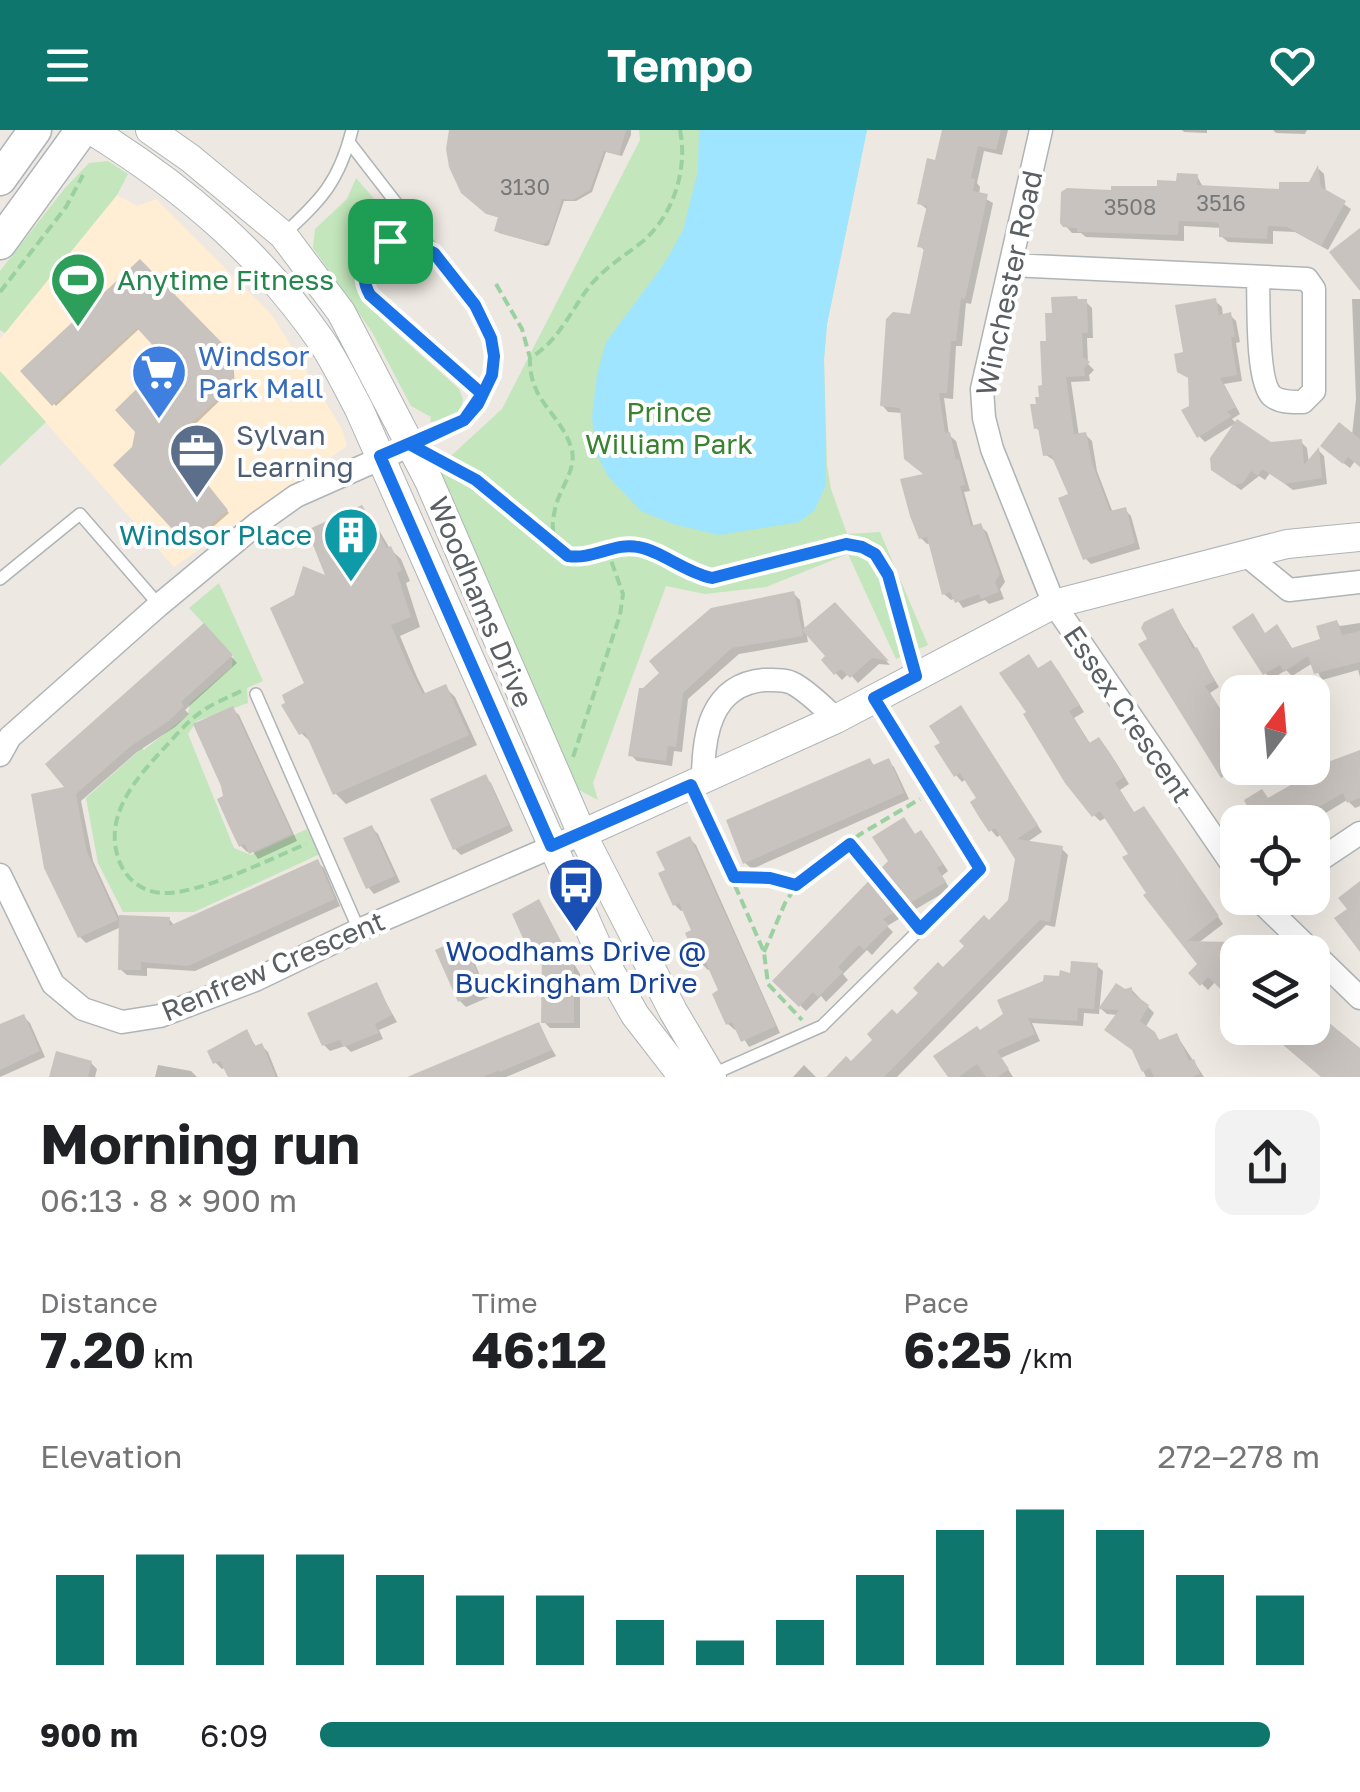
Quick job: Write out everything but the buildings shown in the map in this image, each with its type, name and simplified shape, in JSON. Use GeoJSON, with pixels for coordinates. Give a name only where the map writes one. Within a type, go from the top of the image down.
{"type":"FeatureCollection","features":[{"type":"Feature","properties":{"kind":"main road"},"geometry":{"type":"LineString","coordinates":[[0,179],[35,130]]}},
{"type":"Feature","properties":{"kind":"main road"},"geometry":{"type":"LineString","coordinates":[[0,243],[82,130]]}},
{"type":"Feature","properties":{"kind":"street","name":"Woodhams Drive"},"geometry":{"type":"LineString","coordinates":[[91,130],[159,174],[260,262],[324,345],[359,409],[602,956],[635,1014],[702,1076]]}},
{"type":"Feature","properties":{"kind":"street","name":"Woodhams Drive"},"geometry":{"type":"LineString","coordinates":[[150,130],[283,235],[341,312],[411,445],[582,834],[702,1076]]}},
{"type":"Feature","properties":{"kind":"street","name":"Winchester Road"},"geometry":{"type":"LineString","coordinates":[[1041,130],[982,390],[992,448],[1054,604]]}},
{"type":"Feature","properties":{"kind":"street"},"geometry":{"type":"LineString","coordinates":[[1012,265],[1307,279],[1314,288],[1314,392],[1303,402],[1285,402],[1272,395],[1264,380],[1258,278]]}},
{"type":"Feature","properties":{"kind":"street"},"geometry":{"type":"LineString","coordinates":[[0,754],[10,737],[159,605],[296,496],[411,445]]}},
{"type":"Feature","properties":{"kind":"street"},"geometry":{"type":"LineString","coordinates":[[582,834],[836,720],[1054,604],[1288,544],[1360,537]]}},
{"type":"Feature","properties":{"kind":"street"},"geometry":{"type":"LineString","coordinates":[[1245,554],[1289,590],[1360,582]]}},
{"type":"Feature","properties":{"kind":"street","name":"Essex Crescent"},"geometry":{"type":"LineString","coordinates":[[1054,604],[1220,846]]}},
{"type":"Feature","properties":{"kind":"street"},"geometry":{"type":"LineString","coordinates":[[697,783],[715,706],[754,681],[792,682],[836,720]]}},
{"type":"Feature","properties":{"kind":"street"},"geometry":{"type":"LineString","coordinates":[[1330,853],[1360,833]]}},
{"type":"Feature","properties":{"kind":"street","name":"Renfrew Crescent"},"geometry":{"type":"LineString","coordinates":[[1,882],[52,984],[82,1009],[122,1022],[160,1016],[255,980],[582,834]]}},
{"type":"Feature","properties":{"kind":"street"},"geometry":{"type":"LineString","coordinates":[[1276,915],[1360,998]]}},
{"type":"Feature","properties":{"kind":"lane"},"geometry":{"type":"LineString","coordinates":[[283,235],[322,198],[351,136],[475,305],[491,338],[492,375],[464,420],[411,445]]}},
{"type":"Feature","properties":{"kind":"lane"},"geometry":{"type":"LineString","coordinates":[[434,253],[416,244],[390,241],[370,257],[364,283],[380,303],[482,394]]}},
{"type":"Feature","properties":{"kind":"lane"},"geometry":{"type":"LineString","coordinates":[[0,579],[80,514],[159,605]]}},
{"type":"Feature","properties":{"kind":"lane"},"geometry":{"type":"LineString","coordinates":[[256,694],[360,930]]}},
{"type":"Feature","properties":{"kind":"lane"},"geometry":{"type":"LineString","coordinates":[[702,1076],[822,1026],[980,869],[874,698]]}},
{"type":"Feature","properties":{"kind":"path"},"geometry":{"type":"LineString","coordinates":[[530,358],[548,344],[604,270],[661,222],[675,197],[680,130]]}},
{"type":"Feature","properties":{"kind":"path"},"geometry":{"type":"LineString","coordinates":[[0,292],[66,208],[86,170]]}},
{"type":"Feature","properties":{"kind":"path"},"geometry":{"type":"LineString","coordinates":[[496,284],[522,329],[534,390],[571,446],[573,459],[552,527],[557,544]]}},
{"type":"Feature","properties":{"kind":"path"},"geometry":{"type":"LineString","coordinates":[[411,445],[476,480],[568,556],[580,558],[627,546],[642,547],[692,574],[712,578],[846,544],[862,547],[875,554],[888,575],[916,676]]}},
{"type":"Feature","properties":{"kind":"path"},"geometry":{"type":"LineString","coordinates":[[560,786],[620,615],[622,594],[608,552]]}},
{"type":"Feature","properties":{"kind":"path"},"geometry":{"type":"LineString","coordinates":[[256,694],[245,689],[201,712],[146,769],[123,801],[115,824],[119,861],[134,883],[162,893],[216,880],[320,839]]}},
{"type":"Feature","properties":{"kind":"path"},"geometry":{"type":"LineString","coordinates":[[697,783],[764,952],[768,984],[813,1030]]}},
{"type":"Feature","properties":{"kind":"path"},"geometry":{"type":"LineString","coordinates":[[764,952],[796,885],[850,844],[932,792]]}},
{"type":"Feature","properties":{"kind":"path"},"geometry":{"type":"LineString","coordinates":[[850,844],[920,929]]}},
{"type":"Feature","properties":{"kind":"path"},"geometry":{"type":"LineString","coordinates":[[734,877],[770,878],[796,885]]}},
{"type":"Feature","properties":{"kind":"shaded area"},"geometry":{"type":"Polygon","coordinates":[[[117,195],[137,206],[156,199],[272,315],[342,429],[347,446],[174,567],[0,371],[0,339],[117,195]]]}},
{"type":"Feature","properties":{"kind":"green space","name":"Prince William Park"},"geometry":{"type":"Polygon","coordinates":[[[639,130],[867,130],[827,324],[827,465],[847,534],[880,532],[928,645],[896,659],[848,554],[766,587],[705,594],[666,586],[593,783],[598,800],[579,790],[441,477],[441,465],[502,409],[640,140],[639,130]]]}},
{"type":"Feature","properties":{"kind":"green space"},"geometry":{"type":"Polygon","coordinates":[[[108,161],[128,174],[117,195],[5,333],[0,330],[0,271],[89,163],[108,161]]]}},
{"type":"Feature","properties":{"kind":"green space"},"geometry":{"type":"Polygon","coordinates":[[[356,178],[396,224],[361,253],[355,266],[355,280],[384,322],[459,389],[461,409],[445,421],[430,422],[431,417],[411,406],[372,332],[313,248],[315,229],[347,199],[356,178]]]}},
{"type":"Feature","properties":{"kind":"green space"},"geometry":{"type":"Polygon","coordinates":[[[0,371],[46,422],[0,466],[0,371]]]}},
{"type":"Feature","properties":{"kind":"green space"},"geometry":{"type":"Polygon","coordinates":[[[219,583],[263,681],[247,688],[248,703],[197,721],[188,734],[234,848],[251,855],[307,829],[320,854],[194,912],[123,912],[98,863],[86,798],[142,748],[188,715],[190,703],[232,667],[233,655],[189,608],[219,583]]]}},
{"type":"Feature","properties":{"kind":"water"},"geometry":{"type":"Polygon","coordinates":[[[699,130],[867,130],[827,324],[826,485],[814,511],[799,522],[719,535],[673,524],[641,511],[608,476],[595,451],[592,416],[606,342],[664,264],[683,230],[698,171],[699,130]]]}},
{"type":"Feature","properties":{"kind":"place","name":"Anytime Fitness"},"geometry":{"type":"Point","coordinates":[78,329]}},
{"type":"Feature","properties":{"kind":"place","name":"Windsor Park Mall"},"geometry":{"type":"Point","coordinates":[159,421]}},
{"type":"Feature","properties":{"kind":"place","name":"Sylvan Learning"},"geometry":{"type":"Point","coordinates":[197,500]}},
{"type":"Feature","properties":{"kind":"place","name":"Windsor Place"},"geometry":{"type":"Point","coordinates":[351,584]}},
{"type":"Feature","properties":{"kind":"place","name":"Woodhams Drive @ Buckingham Drive"},"geometry":{"type":"Point","coordinates":[576,934]}},
{"type":"Feature","properties":{"kind":"route"},"geometry":{"type":"LineString","coordinates":[[390,241],[370,257],[365,269],[364,283],[370,295],[482,394],[464,420],[411,445],[476,480],[568,556],[580,558],[627,546],[642,547],[692,574],[712,578],[846,544],[875,554],[888,575],[916,676],[874,698],[980,869],[920,929],[850,844],[796,885],[770,878],[734,877],[691,785],[551,846],[380,456],[464,420],[478,404],[492,375],[491,338],[475,305],[434,253],[416,244],[390,241]]}}]}
